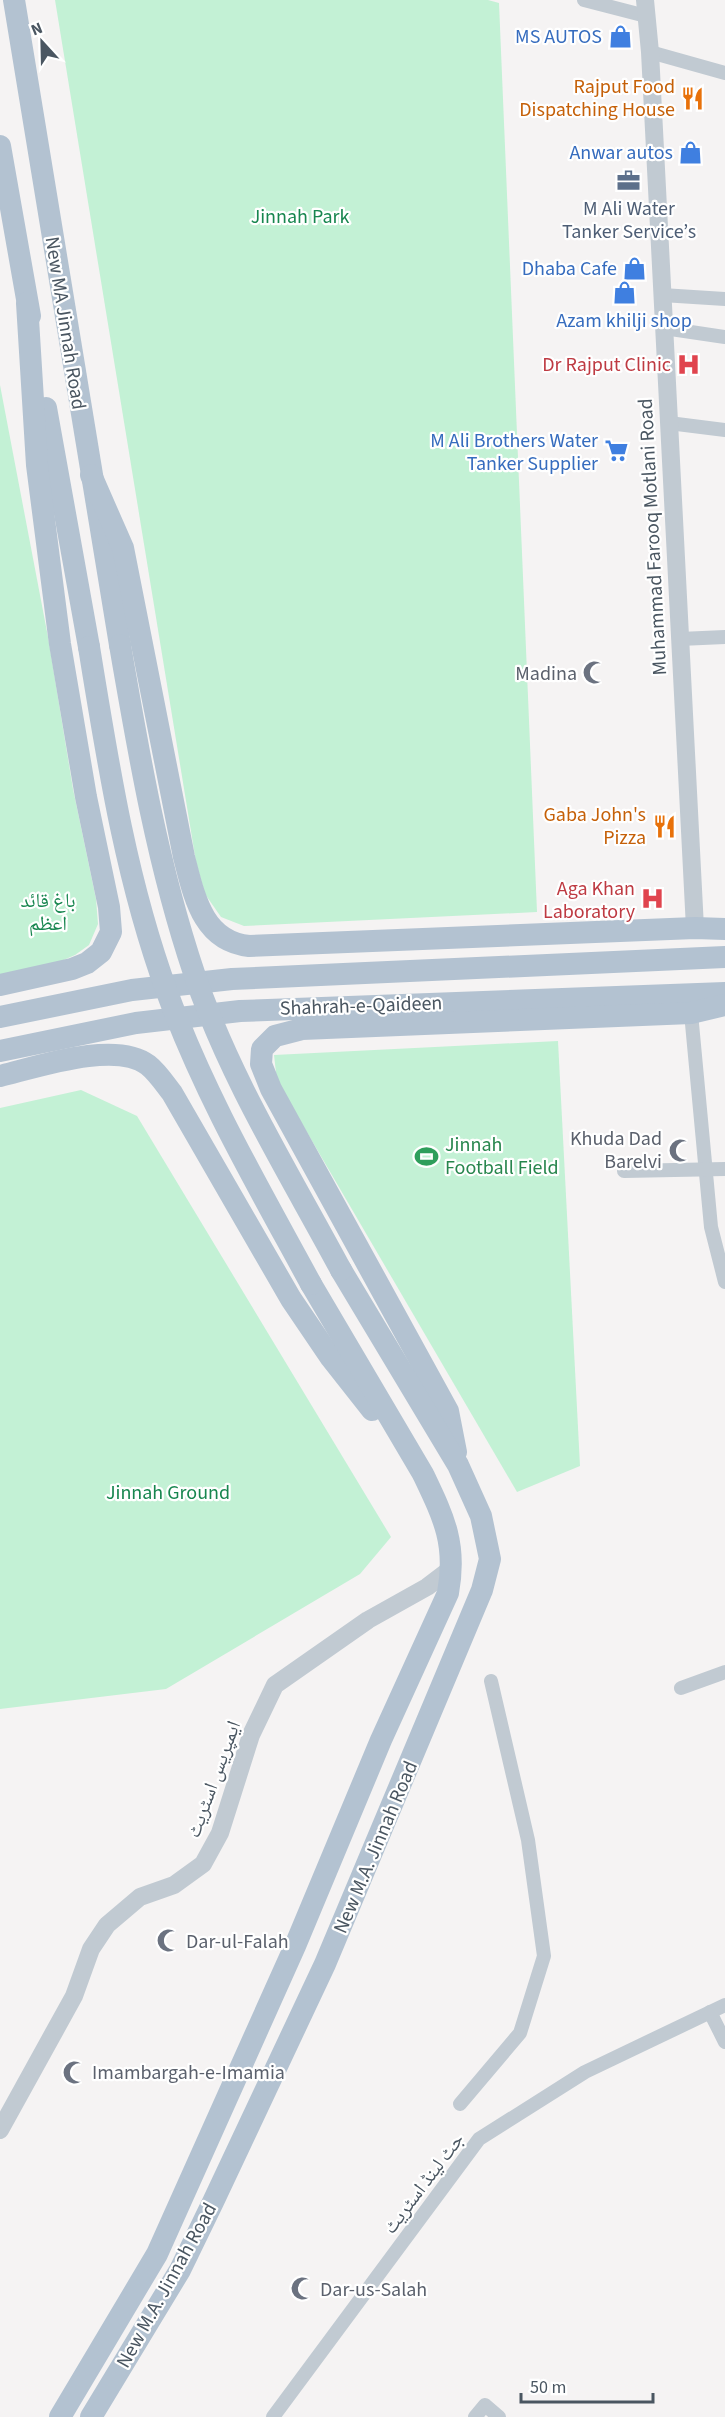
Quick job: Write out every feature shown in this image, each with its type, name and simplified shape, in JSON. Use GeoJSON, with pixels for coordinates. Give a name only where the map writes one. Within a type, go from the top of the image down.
{"type":"FeatureCollection","features":[{"type":"Feature","properties":{"kind":"main road","name":"New MA Jinnah Road"},"geometry":{"type":"LineString","coordinates":[[14,0],[91,476],[153,830],[194,974],[237,1079],[341,1270]]}},
{"type":"Feature","properties":{"kind":"main road"},"geometry":{"type":"LineString","coordinates":[[0,146],[27,303],[37,465],[57,622],[86,797],[109,907],[111,932],[101,952],[87,963],[72,969],[0,986]]}},
{"type":"Feature","properties":{"kind":"main road","name":"New M.A. Jinnah Road"},"geometry":{"type":"LineString","coordinates":[[27,303],[111,779],[132,879],[167,992],[209,1095],[311,1284],[423,1474],[450,1540],[452,1568],[448,1593],[381,1740],[295,1946],[181,2203],[157,2254],[60,2417]]}},
{"type":"Feature","properties":{"kind":"main road"},"geometry":{"type":"LineString","coordinates":[[91,476],[123,548],[184,857],[197,905],[215,931],[223,938],[232,944],[249,946],[695,928],[725,929]]}},
{"type":"Feature","properties":{"kind":"main road","name":"Shahrah-e-Qaideen"},"geometry":{"type":"LineString","coordinates":[[0,1017],[132,990],[232,979],[725,957]]}},
{"type":"Feature","properties":{"kind":"main road","name":"Shahrah-e-Qaideen"},"geometry":{"type":"LineString","coordinates":[[0,1052],[136,1023],[240,1011],[725,993]]}},
{"type":"Feature","properties":{"kind":"main road"},"geometry":{"type":"LineString","coordinates":[[458,1465],[448,1412],[271,1089],[261,1064],[262,1049],[275,1036],[302,1029],[691,1013],[725,1005]]}},
{"type":"Feature","properties":{"kind":"main road"},"geometry":{"type":"LineString","coordinates":[[0,1076],[102,1053],[126,1055],[147,1065],[172,1093],[291,1299],[331,1358],[423,1474]]}},
{"type":"Feature","properties":{"kind":"main road","name":"New M.A. Jinnah Road"},"geometry":{"type":"LineString","coordinates":[[91,2417],[180,2270],[326,1964],[482,1590],[490,1559],[481,1516],[458,1465],[341,1270]]}},
{"type":"Feature","properties":{"kind":"street"},"geometry":{"type":"LineString","coordinates":[[584,0],[646,8]]}},
{"type":"Feature","properties":{"kind":"street","name":"Muhammad Farooq Motlani Road"},"geometry":{"type":"LineString","coordinates":[[646,8],[695,928]]}},
{"type":"Feature","properties":{"kind":"street"},"geometry":{"type":"LineString","coordinates":[[650,52],[725,73]]}},
{"type":"Feature","properties":{"kind":"street"},"geometry":{"type":"LineString","coordinates":[[662,295],[725,299]]}},
{"type":"Feature","properties":{"kind":"street"},"geometry":{"type":"LineString","coordinates":[[664,328],[725,337]]}},
{"type":"Feature","properties":{"kind":"street"},"geometry":{"type":"LineString","coordinates":[[669,423],[725,430]]}},
{"type":"Feature","properties":{"kind":"street"},"geometry":{"type":"LineString","coordinates":[[680,639],[725,637]]}},
{"type":"Feature","properties":{"kind":"street"},"geometry":{"type":"LineString","coordinates":[[691,1013],[711,1227],[725,1282]]}},
{"type":"Feature","properties":{"kind":"street"},"geometry":{"type":"LineString","coordinates":[[624,1171],[725,1169]]}},
{"type":"Feature","properties":{"kind":"street","name":"ایمپریس اسٹریٹ"},"geometry":{"type":"LineString","coordinates":[[0,2130],[74,1996],[91,1949],[107,1925],[140,1897],[174,1885],[203,1864],[220,1833],[251,1735],[275,1685],[368,1620],[427,1587],[452,1568]]}},
{"type":"Feature","properties":{"kind":"street"},"geometry":{"type":"LineString","coordinates":[[681,1688],[725,1672]]}},
{"type":"Feature","properties":{"kind":"street"},"geometry":{"type":"LineString","coordinates":[[460,2104],[520,2033],[544,1956],[528,1840],[492,1681]]}},
{"type":"Feature","properties":{"kind":"street","name":"جٹ لینڈ اسٹریٹ"},"geometry":{"type":"LineString","coordinates":[[273,2417],[479,2139],[585,2072],[725,2005]]}},
{"type":"Feature","properties":{"kind":"street"},"geometry":{"type":"LineString","coordinates":[[710,2012],[725,2042]]}},
{"type":"Feature","properties":{"kind":"street"},"geometry":{"type":"LineString","coordinates":[[475,2417],[485,2405],[499,2417]]}},
{"type":"Feature","properties":{"kind":"green space","name":"Jinnah Park"},"geometry":{"type":"Polygon","coordinates":[[[55,0],[488,0],[499,3],[537,912],[244,926],[221,917],[205,894],[196,862],[55,0]]]}},
{"type":"Feature","properties":{"kind":"green space","name":"باغ قائد اعظم"},"geometry":{"type":"Polygon","coordinates":[[[0,385],[48,637],[73,789],[96,899],[98,924],[89,945],[75,955],[59,962],[0,975],[0,385]]]}},
{"type":"Feature","properties":{"kind":"green space"},"geometry":{"type":"Polygon","coordinates":[[[558,1041],[580,1466],[517,1492],[277,1081],[274,1055],[558,1041]]]}},
{"type":"Feature","properties":{"kind":"green space","name":"Jinnah Ground"},"geometry":{"type":"Polygon","coordinates":[[[81,1090],[137,1116],[391,1537],[360,1574],[166,1689],[0,1709],[0,1108],[81,1090]]]}},
{"type":"Feature","properties":{"kind":"place","name":"MS AUTOS"},"geometry":{"type":"Point","coordinates":[620,36]}},
{"type":"Feature","properties":{"kind":"place","name":"Rajput Food Dispatching House"},"geometry":{"type":"Point","coordinates":[693,98]}},
{"type":"Feature","properties":{"kind":"place","name":"Anwar autos"},"geometry":{"type":"Point","coordinates":[691,152]}},
{"type":"Feature","properties":{"kind":"place","name":"M Ali Water Tanker Service’s"},"geometry":{"type":"Point","coordinates":[629,180]}},
{"type":"Feature","properties":{"kind":"place","name":"Dhaba Cafe"},"geometry":{"type":"Point","coordinates":[635,268]}},
{"type":"Feature","properties":{"kind":"place","name":"Azam khilji shop"},"geometry":{"type":"Point","coordinates":[624,293]}},
{"type":"Feature","properties":{"kind":"place","name":"Dr Rajput Clinic"},"geometry":{"type":"Point","coordinates":[689,364]}},
{"type":"Feature","properties":{"kind":"place","name":"M Ali Brothers Water Tanker Supplier"},"geometry":{"type":"Point","coordinates":[616,451]}},
{"type":"Feature","properties":{"kind":"place","name":"Madina"},"geometry":{"type":"Point","coordinates":[595,673]}},
{"type":"Feature","properties":{"kind":"place","name":"Gaba John's Pizza"},"geometry":{"type":"Point","coordinates":[664,826]}},
{"type":"Feature","properties":{"kind":"place","name":"Aga Khan Laboratory"},"geometry":{"type":"Point","coordinates":[653,899]}},
{"type":"Feature","properties":{"kind":"place","name":"Khuda Dad Barelvi"},"geometry":{"type":"Point","coordinates":[680,1150]}},
{"type":"Feature","properties":{"kind":"place","name":"Jinnah Football Field"},"geometry":{"type":"Point","coordinates":[427,1156]}},
{"type":"Feature","properties":{"kind":"place","name":"Dar-ul-Falah"},"geometry":{"type":"Point","coordinates":[168,1941]}},
{"type":"Feature","properties":{"kind":"place","name":"Imambargah-e-Imamia"},"geometry":{"type":"Point","coordinates":[74,2072]}},
{"type":"Feature","properties":{"kind":"place","name":"Dar-us-Salah"},"geometry":{"type":"Point","coordinates":[302,2289]}}]}
